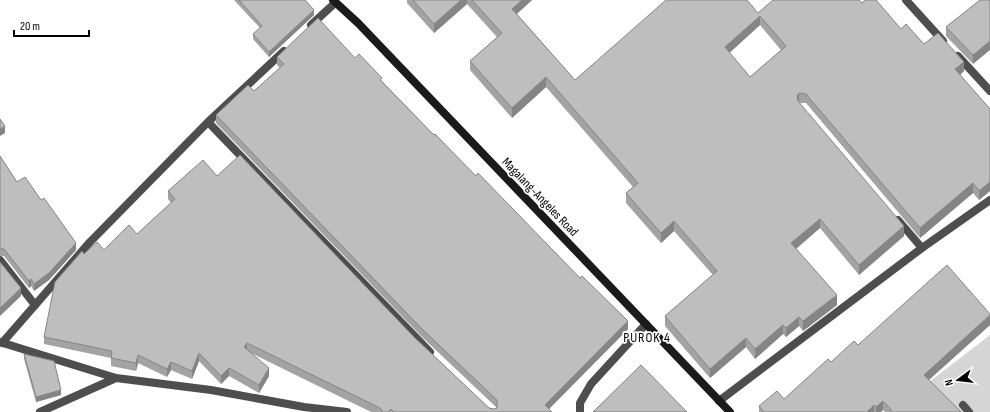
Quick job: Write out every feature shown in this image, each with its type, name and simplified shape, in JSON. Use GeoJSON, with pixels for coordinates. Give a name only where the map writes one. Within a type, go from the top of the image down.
{"type":"FeatureCollection","features":[{"type":"Feature","properties":{"kind":"main road","name":"Magalang-Angeles Road"},"geometry":{"type":"LineString","coordinates":[[334,1],[358,23],[730,412]]}},
{"type":"Feature","properties":{"kind":"street"},"geometry":{"type":"LineString","coordinates":[[906,0],[990,91]]}},
{"type":"Feature","properties":{"kind":"street"},"geometry":{"type":"LineString","coordinates":[[306,30],[334,1]]}},
{"type":"Feature","properties":{"kind":"street"},"geometry":{"type":"LineString","coordinates":[[289,46],[208,122],[90,242],[35,306],[1,342],[116,378],[211,390],[301,409],[347,412]]}},
{"type":"Feature","properties":{"kind":"street"},"geometry":{"type":"LineString","coordinates":[[208,122],[435,357]]}},
{"type":"Feature","properties":{"kind":"street"},"geometry":{"type":"LineString","coordinates":[[719,401],[922,248],[990,200]]}},
{"type":"Feature","properties":{"kind":"street"},"geometry":{"type":"LineString","coordinates":[[892,213],[922,248]]}},
{"type":"Feature","properties":{"kind":"street"},"geometry":{"type":"LineString","coordinates":[[0,260],[35,306]]}},
{"type":"Feature","properties":{"kind":"street"},"geometry":{"type":"LineString","coordinates":[[580,412],[580,403],[591,384],[646,324]]}},
{"type":"Feature","properties":{"kind":"street"},"geometry":{"type":"LineString","coordinates":[[40,412],[116,378]]}},
{"type":"Feature","properties":{"kind":"street"},"geometry":{"type":"LineString","coordinates":[[963,405],[969,412]]}},
{"type":"Feature","properties":{"kind":"shaded area"},"geometry":{"type":"Polygon","coordinates":[[[990,335],[990,412],[913,412],[920,389],[990,335]]]}},
{"type":"Feature","properties":{"kind":"building"},"geometry":{"type":"Polygon","coordinates":[[[239,0],[305,0],[314,10],[269,52],[253,34],[262,26],[239,0]]]}},
{"type":"Feature","properties":{"kind":"building"},"geometry":{"type":"Polygon","coordinates":[[[413,0],[461,0],[434,24],[413,0]]]}},
{"type":"Feature","properties":{"kind":"building"},"geometry":{"type":"Polygon","coordinates":[[[472,0],[522,0],[512,9],[575,80],[666,0],[747,0],[758,13],[773,0],[859,0],[862,3],[865,0],[876,0],[901,29],[906,24],[924,44],[938,33],[964,62],[955,69],[990,109],[990,182],[979,191],[973,183],[920,228],[806,94],[799,93],[797,96],[798,101],[904,226],[859,265],[820,219],[791,243],[837,295],[803,321],[799,317],[786,328],[783,325],[755,349],[746,338],[710,369],[665,316],[717,271],[674,221],[661,233],[626,193],[638,183],[546,77],[512,108],[470,61],[502,33],[472,0]],[[760,16],[725,47],[750,77],[786,46],[760,16]]]}},
{"type":"Feature","properties":{"kind":"building"},"geometry":{"type":"Polygon","coordinates":[[[980,0],[990,0],[990,41],[973,55],[946,27],[980,0]]]}},
{"type":"Feature","properties":{"kind":"building"},"geometry":{"type":"Polygon","coordinates":[[[318,18],[355,58],[359,54],[382,78],[380,80],[434,135],[435,134],[476,176],[478,173],[580,278],[582,276],[628,321],[545,405],[552,412],[394,412],[391,409],[388,412],[383,412],[380,408],[247,343],[244,347],[269,368],[259,385],[229,368],[221,376],[199,353],[192,371],[171,362],[167,369],[138,355],[136,363],[111,358],[112,351],[44,337],[55,282],[82,251],[84,254],[97,242],[104,250],[129,225],[137,234],[175,199],[168,191],[203,160],[217,176],[240,155],[414,337],[489,408],[497,408],[497,400],[422,329],[216,115],[248,85],[254,91],[284,64],[277,57],[318,18]]]}},
{"type":"Feature","properties":{"kind":"building"},"geometry":{"type":"Polygon","coordinates":[[[0,119],[5,126],[0,129],[0,119]]]}},
{"type":"Feature","properties":{"kind":"building"},"geometry":{"type":"Polygon","coordinates":[[[0,156],[17,182],[25,177],[41,200],[44,198],[76,243],[49,273],[34,284],[31,279],[29,281],[4,249],[0,249],[0,156]]]}},
{"type":"Feature","properties":{"kind":"building"},"geometry":{"type":"Polygon","coordinates":[[[0,262],[21,288],[0,308],[0,262]]]}},
{"type":"Feature","properties":{"kind":"building"},"geometry":{"type":"Polygon","coordinates":[[[947,265],[990,314],[924,375],[961,412],[893,412],[883,401],[876,407],[874,405],[867,412],[764,412],[759,406],[777,391],[784,399],[828,359],[831,362],[854,341],[858,345],[947,265]]]}},
{"type":"Feature","properties":{"kind":"building"},"geometry":{"type":"Polygon","coordinates":[[[24,354],[54,361],[61,390],[36,397],[24,354]]]}},
{"type":"Feature","properties":{"kind":"building"},"geometry":{"type":"Polygon","coordinates":[[[641,365],[687,412],[593,412],[641,365]]]}},
{"type":"Feature","properties":{"kind":"district","name":"PUROK 4"},"geometry":{"type":"Point","coordinates":[647,337]}}]}
